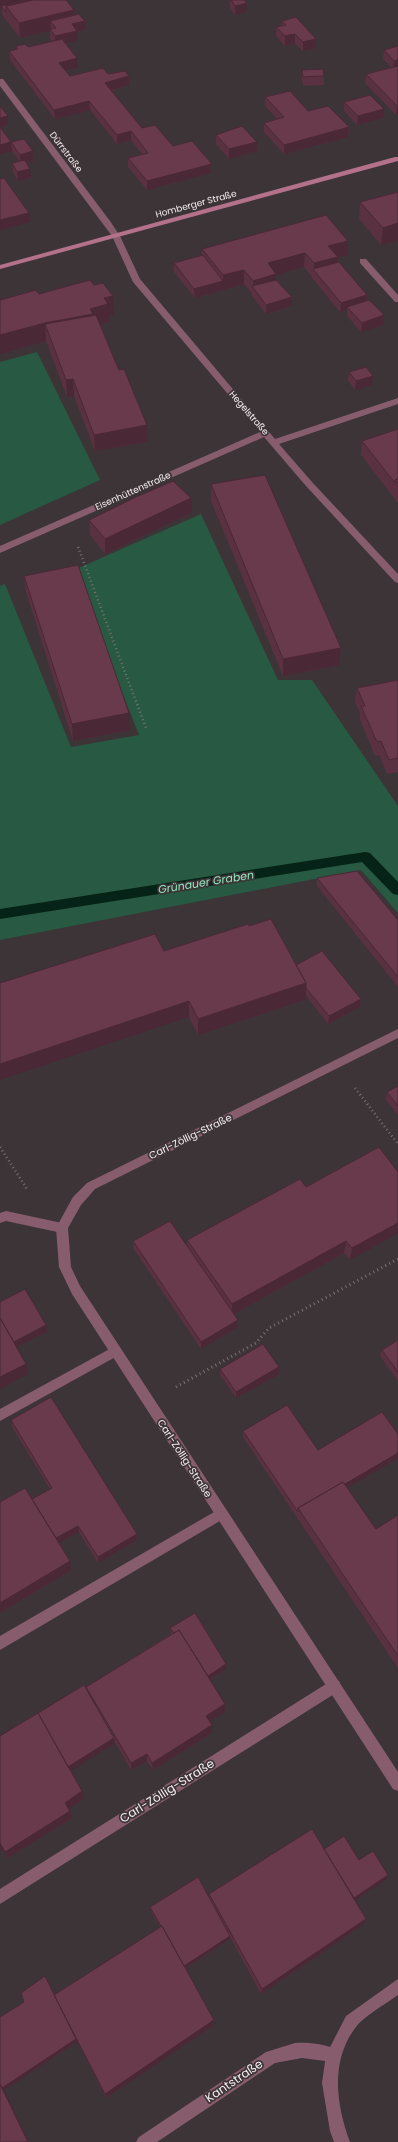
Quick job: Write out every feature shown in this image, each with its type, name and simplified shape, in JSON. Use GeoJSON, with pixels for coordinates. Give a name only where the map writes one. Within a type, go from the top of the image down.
{"type":"FeatureCollection","features":[{"type":"Feature","properties":{"kind":"main road","name":"Homberger Straße"},"geometry":{"type":"LineString","coordinates":[[0,267],[398,159]]}},
{"type":"Feature","properties":{"kind":"street","name":"Dürrstraße"},"geometry":{"type":"LineString","coordinates":[[0,81],[116,236]]}},
{"type":"Feature","properties":{"kind":"street","name":"Hegelstraße"},"geometry":{"type":"LineString","coordinates":[[116,236],[136,280],[275,442],[309,484],[398,580]]}},
{"type":"Feature","properties":{"kind":"street"},"geometry":{"type":"LineString","coordinates":[[363,261],[398,300]]}},
{"type":"Feature","properties":{"kind":"street"},"geometry":{"type":"LineString","coordinates":[[275,442],[398,401]]}},
{"type":"Feature","properties":{"kind":"street","name":"Eisenhüttenstraße"},"geometry":{"type":"LineString","coordinates":[[0,550],[266,433]]}},
{"type":"Feature","properties":{"kind":"street","name":"Carl-Zöllig-Straße"},"geometry":{"type":"LineString","coordinates":[[398,1032],[91,1186],[77,1201],[62,1228],[65,1267],[76,1290],[398,1784]]}},
{"type":"Feature","properties":{"kind":"street"},"geometry":{"type":"LineString","coordinates":[[0,1218],[6,1216],[62,1228]]}},
{"type":"Feature","properties":{"kind":"street"},"geometry":{"type":"LineString","coordinates":[[0,1415],[115,1351]]}},
{"type":"Feature","properties":{"kind":"street"},"geometry":{"type":"LineString","coordinates":[[0,1643],[221,1514]]}},
{"type":"Feature","properties":{"kind":"street","name":"Carl-Zöllig-Straße"},"geometry":{"type":"LineString","coordinates":[[0,1897],[334,1686]]}},
{"type":"Feature","properties":{"kind":"street"},"geometry":{"type":"LineString","coordinates":[[342,2142],[338,2131],[328,2083],[333,2055],[350,2021],[398,1986]]}},
{"type":"Feature","properties":{"kind":"street","name":"Kantstraße"},"geometry":{"type":"LineString","coordinates":[[144,2142],[270,2057],[291,2050],[308,2049],[333,2055]]}},
{"type":"Feature","properties":{"kind":"path"},"geometry":{"type":"LineString","coordinates":[[68,520],[146,728]]}},
{"type":"Feature","properties":{"kind":"path"},"geometry":{"type":"LineString","coordinates":[[336,1064],[398,1144]]}},
{"type":"Feature","properties":{"kind":"path"},"geometry":{"type":"LineString","coordinates":[[0,1147],[49,1225]]}},
{"type":"Feature","properties":{"kind":"path"},"geometry":{"type":"LineString","coordinates":[[149,1402],[256,1343],[268,1328],[398,1259]]}},
{"type":"Feature","properties":{"kind":"green space"},"geometry":{"type":"Polygon","coordinates":[[[37,352],[100,480],[0,525],[0,362],[37,352]]]}},
{"type":"Feature","properties":{"kind":"green space"},"geometry":{"type":"Polygon","coordinates":[[[201,514],[278,680],[312,680],[398,806],[398,913],[361,870],[0,940],[0,586],[5,584],[71,747],[139,735],[74,570],[201,514]]]}},
{"type":"Feature","properties":{"kind":"building"},"geometry":{"type":"Polygon","coordinates":[[[33,0],[66,0],[74,10],[19,23],[6,6],[33,0]]]}},
{"type":"Feature","properties":{"kind":"building"},"geometry":{"type":"Polygon","coordinates":[[[231,0],[244,0],[247,3],[235,6],[231,0]]]}},
{"type":"Feature","properties":{"kind":"building"},"geometry":{"type":"Polygon","coordinates":[[[24,2],[6,6],[6,12],[1,6],[24,2]]]}},
{"type":"Feature","properties":{"kind":"building"},"geometry":{"type":"Polygon","coordinates":[[[79,14],[85,21],[72,24],[77,31],[55,36],[50,29],[56,28],[50,21],[79,14]]]}},
{"type":"Feature","properties":{"kind":"building"},"geometry":{"type":"Polygon","coordinates":[[[296,17],[316,39],[303,42],[295,34],[285,36],[276,27],[286,25],[282,21],[296,17]]]}},
{"type":"Feature","properties":{"kind":"building"},"geometry":{"type":"Polygon","coordinates":[[[62,39],[77,58],[59,63],[70,76],[103,68],[108,74],[125,71],[129,76],[105,83],[142,128],[155,125],[173,146],[192,141],[212,164],[147,181],[128,158],[148,153],[131,131],[117,135],[89,101],[54,110],[9,51],[18,49],[16,46],[25,44],[28,47],[62,39]]]}},
{"type":"Feature","properties":{"kind":"building"},"geometry":{"type":"Polygon","coordinates":[[[398,46],[398,60],[394,61],[384,50],[398,46]]]}},
{"type":"Feature","properties":{"kind":"building"},"geometry":{"type":"Polygon","coordinates":[[[398,66],[398,106],[397,106],[366,74],[398,66]]]}},
{"type":"Feature","properties":{"kind":"building"},"geometry":{"type":"Polygon","coordinates":[[[323,69],[324,76],[303,77],[302,70],[323,69]]]}},
{"type":"Feature","properties":{"kind":"building"},"geometry":{"type":"Polygon","coordinates":[[[290,91],[308,111],[328,106],[349,127],[284,145],[264,123],[284,117],[265,97],[290,91]]]}},
{"type":"Feature","properties":{"kind":"building"},"geometry":{"type":"Polygon","coordinates":[[[370,95],[384,109],[358,116],[344,102],[370,95]]]}},
{"type":"Feature","properties":{"kind":"building"},"geometry":{"type":"Polygon","coordinates":[[[0,106],[8,116],[0,118],[0,106]]]}},
{"type":"Feature","properties":{"kind":"building"},"geometry":{"type":"Polygon","coordinates":[[[242,126],[257,142],[229,149],[216,135],[242,126]]]}},
{"type":"Feature","properties":{"kind":"building"},"geometry":{"type":"Polygon","coordinates":[[[0,127],[11,142],[0,145],[0,127]]]}},
{"type":"Feature","properties":{"kind":"building"},"geometry":{"type":"Polygon","coordinates":[[[24,139],[33,151],[20,155],[11,142],[24,139]]]}},
{"type":"Feature","properties":{"kind":"building"},"geometry":{"type":"Polygon","coordinates":[[[25,160],[30,169],[17,172],[12,163],[25,160]]]}},
{"type":"Feature","properties":{"kind":"building"},"geometry":{"type":"Polygon","coordinates":[[[4,178],[29,213],[0,220],[0,179],[4,178]]]}},
{"type":"Feature","properties":{"kind":"building"},"geometry":{"type":"Polygon","coordinates":[[[398,192],[398,223],[383,228],[360,202],[398,192]]]}},
{"type":"Feature","properties":{"kind":"building"},"geometry":{"type":"Polygon","coordinates":[[[326,215],[348,241],[328,246],[338,257],[314,263],[305,253],[268,263],[276,274],[253,281],[244,270],[223,275],[202,249],[326,215]]]}},
{"type":"Feature","properties":{"kind":"building"},"geometry":{"type":"Polygon","coordinates":[[[203,255],[223,281],[194,289],[174,263],[203,255]]]}},
{"type":"Feature","properties":{"kind":"building"},"geometry":{"type":"Polygon","coordinates":[[[339,262],[367,295],[341,303],[313,269],[339,262]]]}},
{"type":"Feature","properties":{"kind":"building"},"geometry":{"type":"Polygon","coordinates":[[[90,280],[94,285],[103,283],[113,296],[104,298],[108,304],[90,309],[93,314],[45,323],[0,335],[0,300],[36,290],[39,294],[90,280]]]}},
{"type":"Feature","properties":{"kind":"building"},"geometry":{"type":"Polygon","coordinates":[[[276,280],[292,297],[266,305],[252,286],[276,280]]]}},
{"type":"Feature","properties":{"kind":"building"},"geometry":{"type":"Polygon","coordinates":[[[369,300],[384,315],[362,323],[347,307],[369,300]]]}},
{"type":"Feature","properties":{"kind":"building"},"geometry":{"type":"Polygon","coordinates":[[[96,315],[119,370],[124,369],[147,425],[94,435],[73,379],[66,380],[45,324],[96,315]]]}},
{"type":"Feature","properties":{"kind":"building"},"geometry":{"type":"Polygon","coordinates":[[[366,367],[373,376],[356,381],[349,372],[366,367]]]}},
{"type":"Feature","properties":{"kind":"building"},"geometry":{"type":"Polygon","coordinates":[[[398,429],[398,479],[395,480],[395,483],[362,441],[398,429]]]}},
{"type":"Feature","properties":{"kind":"building"},"geometry":{"type":"Polygon","coordinates":[[[265,475],[341,648],[283,659],[211,484],[265,475]]]}},
{"type":"Feature","properties":{"kind":"building"},"geometry":{"type":"Polygon","coordinates":[[[173,481],[191,498],[105,539],[89,520],[136,497],[173,481]]]}},
{"type":"Feature","properties":{"kind":"building"},"geometry":{"type":"Polygon","coordinates":[[[78,565],[129,713],[72,724],[24,576],[78,565]]]}},
{"type":"Feature","properties":{"kind":"building"},"geometry":{"type":"Polygon","coordinates":[[[398,680],[398,758],[389,760],[381,741],[377,742],[361,706],[365,706],[357,688],[398,680]]]}},
{"type":"Feature","properties":{"kind":"building"},"geometry":{"type":"Polygon","coordinates":[[[357,871],[398,920],[398,977],[317,878],[357,871]]]}},
{"type":"Feature","properties":{"kind":"building"},"geometry":{"type":"Polygon","coordinates":[[[271,919],[306,983],[198,1019],[189,1001],[0,1064],[0,983],[155,934],[164,951],[248,924],[249,926],[271,919]]]}},
{"type":"Feature","properties":{"kind":"building"},"geometry":{"type":"Polygon","coordinates":[[[322,951],[361,999],[329,1016],[306,988],[306,983],[296,965],[322,951]]]}},
{"type":"Feature","properties":{"kind":"building"},"geometry":{"type":"Polygon","coordinates":[[[398,1086],[398,1106],[387,1092],[398,1086]]]}},
{"type":"Feature","properties":{"kind":"building"},"geometry":{"type":"Polygon","coordinates":[[[379,1147],[398,1172],[398,1223],[352,1248],[346,1241],[232,1304],[187,1240],[300,1179],[306,1187],[379,1147]]]}},
{"type":"Feature","properties":{"kind":"building"},"geometry":{"type":"Polygon","coordinates":[[[170,1221],[238,1320],[201,1342],[133,1241],[170,1221]]]}},
{"type":"Feature","properties":{"kind":"building"},"geometry":{"type":"Polygon","coordinates":[[[25,1289],[46,1325],[14,1342],[0,1318],[0,1302],[25,1289]]]}},
{"type":"Feature","properties":{"kind":"building"},"geometry":{"type":"Polygon","coordinates":[[[0,1318],[26,1364],[0,1377],[0,1318]]]}},
{"type":"Feature","properties":{"kind":"building"},"geometry":{"type":"Polygon","coordinates":[[[398,1340],[398,1372],[382,1350],[398,1340]]]}},
{"type":"Feature","properties":{"kind":"building"},"geometry":{"type":"Polygon","coordinates":[[[263,1344],[279,1367],[236,1392],[220,1369],[263,1344]]]}},
{"type":"Feature","properties":{"kind":"building"},"geometry":{"type":"Polygon","coordinates":[[[51,1397],[137,1534],[98,1557],[78,1526],[56,1538],[32,1499],[52,1488],[11,1420],[51,1397]]]}},
{"type":"Feature","properties":{"kind":"building"},"geometry":{"type":"Polygon","coordinates":[[[287,1405],[318,1450],[382,1412],[398,1434],[398,1453],[345,1484],[343,1482],[298,1508],[298,1512],[243,1431],[287,1405]]]}},
{"type":"Feature","properties":{"kind":"building"},"geometry":{"type":"Polygon","coordinates":[[[343,1482],[376,1529],[398,1515],[398,1656],[298,1508],[343,1482]]]}},
{"type":"Feature","properties":{"kind":"building"},"geometry":{"type":"Polygon","coordinates":[[[25,1488],[70,1561],[0,1603],[0,1502],[25,1488]]]}},
{"type":"Feature","properties":{"kind":"building"},"geometry":{"type":"Polygon","coordinates":[[[195,1613],[226,1664],[208,1676],[179,1630],[174,1633],[170,1628],[195,1613]]]}},
{"type":"Feature","properties":{"kind":"building"},"geometry":{"type":"Polygon","coordinates":[[[179,1630],[225,1704],[206,1716],[212,1725],[152,1763],[147,1754],[131,1763],[86,1687],[179,1630]]]}},
{"type":"Feature","properties":{"kind":"building"},"geometry":{"type":"Polygon","coordinates":[[[84,1685],[114,1738],[68,1767],[38,1713],[84,1685]]]}},
{"type":"Feature","properties":{"kind":"building"},"geometry":{"type":"Polygon","coordinates":[[[38,1713],[82,1791],[65,1803],[70,1811],[5,1852],[0,1843],[0,1736],[38,1713]]]}},
{"type":"Feature","properties":{"kind":"building"},"geometry":{"type":"Polygon","coordinates":[[[312,1829],[366,1919],[262,1989],[209,1894],[312,1829]]]}},
{"type":"Feature","properties":{"kind":"building"},"geometry":{"type":"Polygon","coordinates":[[[344,1836],[359,1860],[373,1851],[388,1875],[354,1898],[324,1849],[344,1836]]]}},
{"type":"Feature","properties":{"kind":"building"},"geometry":{"type":"Polygon","coordinates":[[[198,1877],[230,1936],[184,1966],[150,1907],[198,1877]]]}},
{"type":"Feature","properties":{"kind":"building"},"geometry":{"type":"Polygon","coordinates":[[[162,1926],[214,2020],[105,2094],[54,1995],[162,1926]]]}},
{"type":"Feature","properties":{"kind":"building"},"geometry":{"type":"Polygon","coordinates":[[[45,1976],[76,2039],[2,2088],[0,2084],[0,2017],[24,2002],[21,1993],[45,1976]]]}},
{"type":"Feature","properties":{"kind":"building"},"geometry":{"type":"Polygon","coordinates":[[[0,2084],[28,2142],[0,2142],[0,2084]]]}},
{"type":"Feature","properties":{"kind":"waterway","name":"Grünauer Graben"},"geometry":{"type":"LineString","coordinates":[[0,914],[365,857],[398,890]]}}]}
